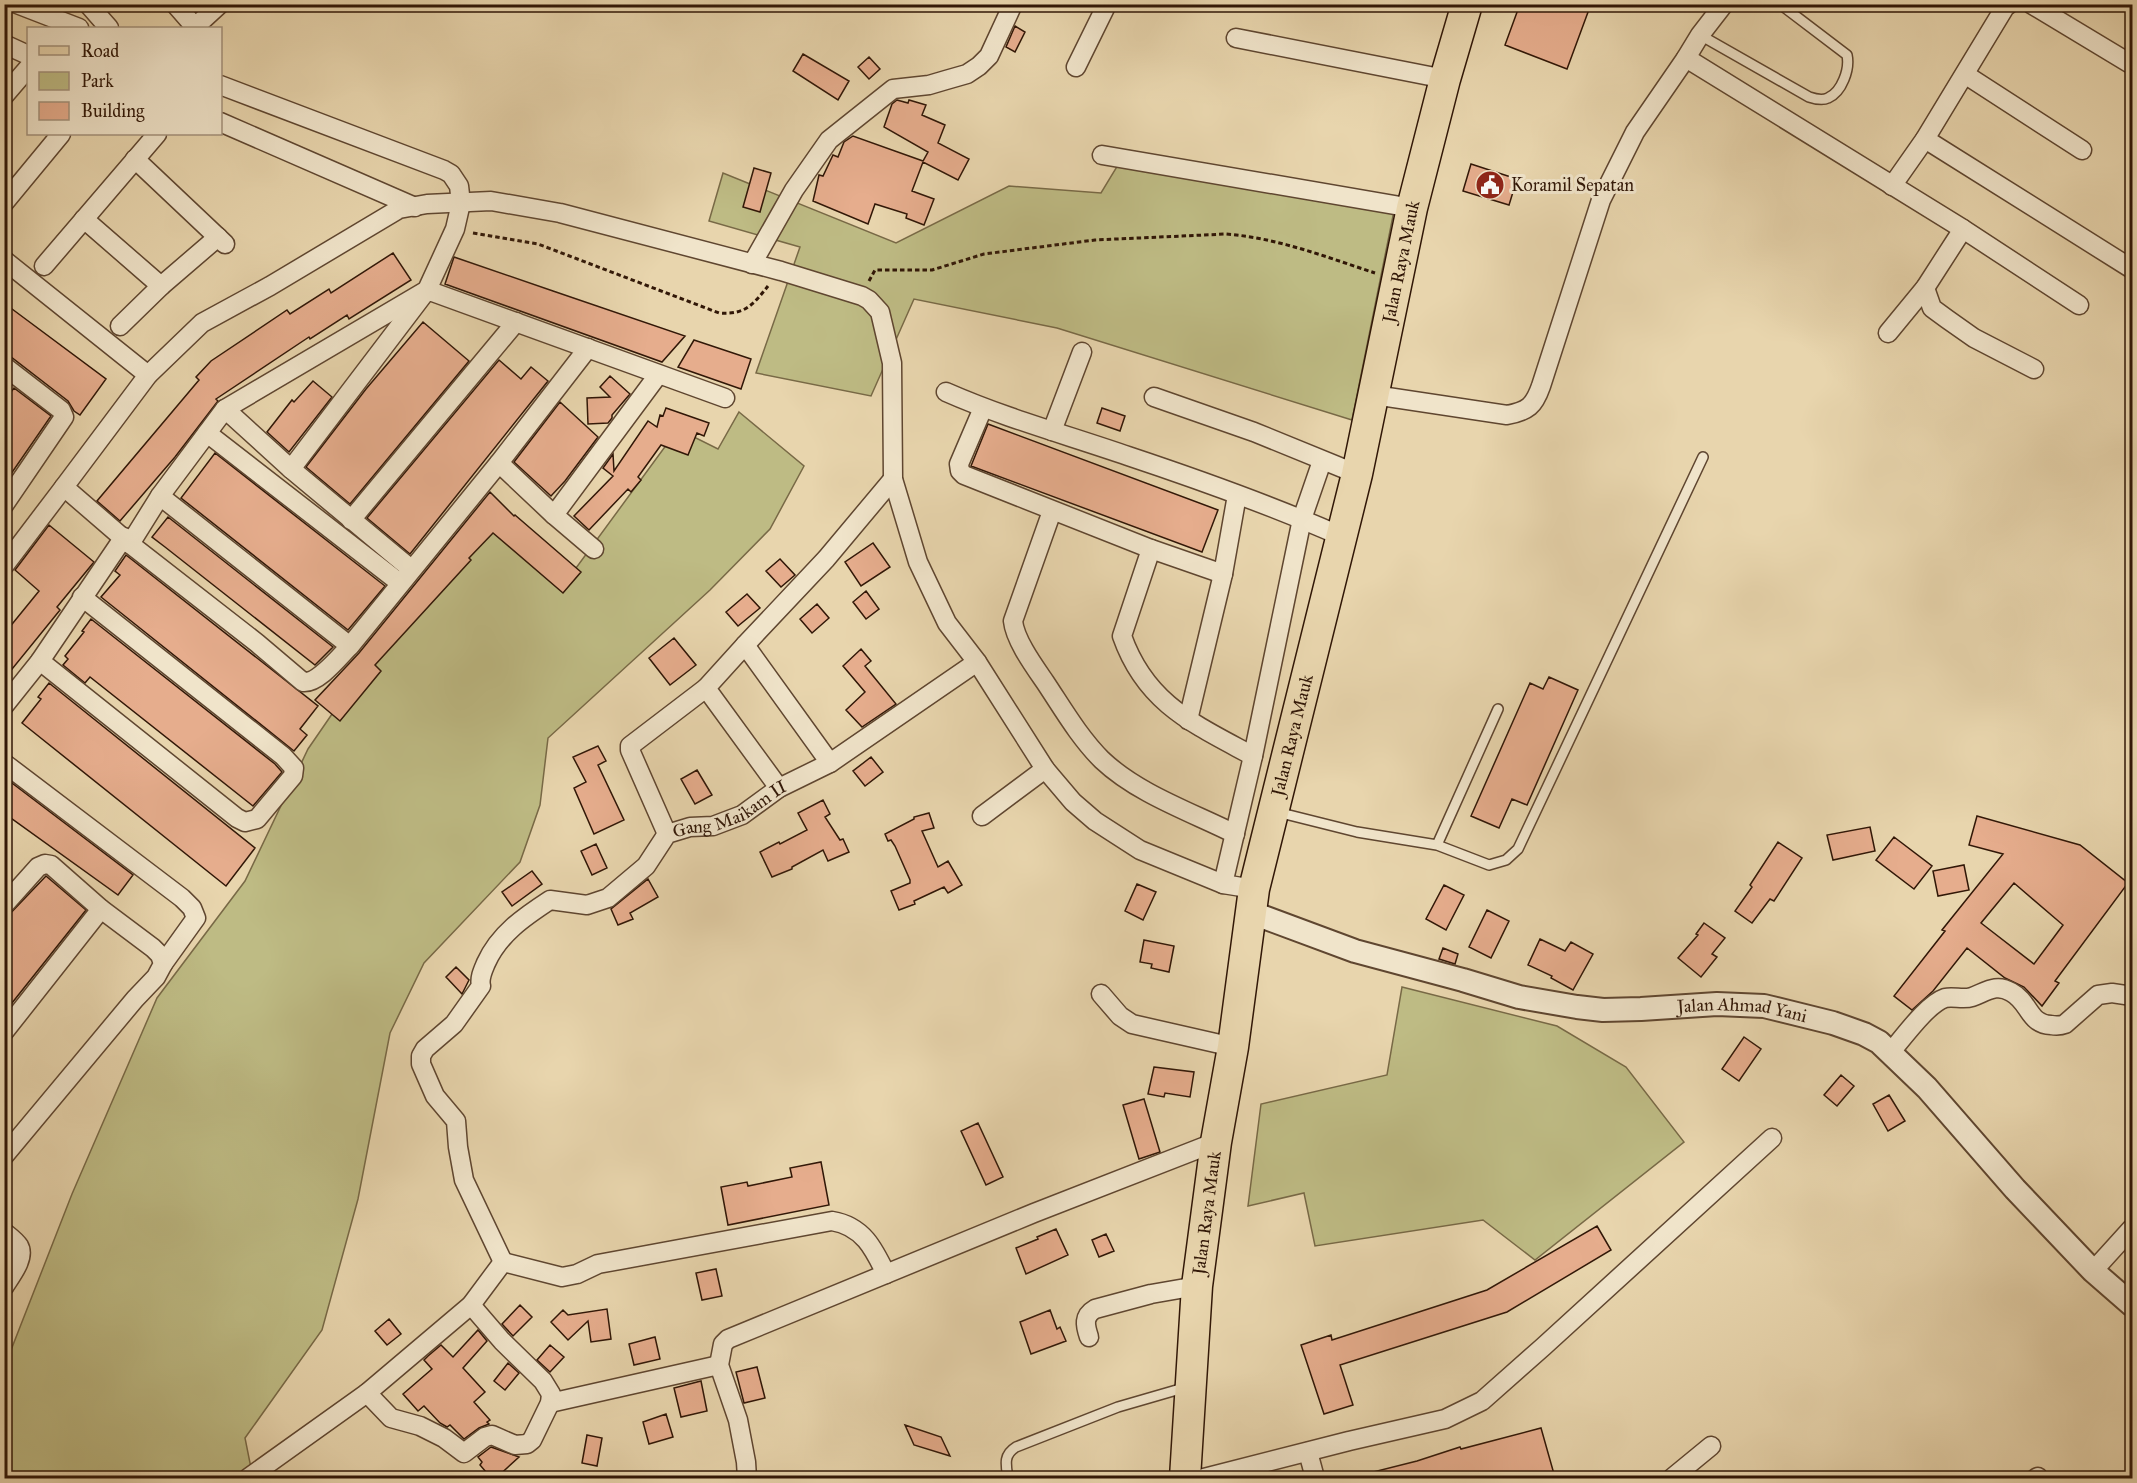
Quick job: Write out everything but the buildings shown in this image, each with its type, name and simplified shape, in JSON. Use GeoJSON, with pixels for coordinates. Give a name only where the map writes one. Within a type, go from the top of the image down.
{"type":"FeatureCollection","features":[{"type":"Feature","properties":{"kind":"main road","name":"Jalan Raya Mauk"},"geometry":{"type":"LineString","coordinates":[[1185,1479],[1197,1286],[1216,1142],[1233,1047],[1252,901],[1358,474],[1412,208],[1467,4]]}},
{"type":"Feature","properties":{"kind":"street"},"geometry":{"type":"LineString","coordinates":[[88,4],[108,27]]}},
{"type":"Feature","properties":{"kind":"street"},"geometry":{"type":"LineString","coordinates":[[176,4],[194,27]]}},
{"type":"Feature","properties":{"kind":"street"},"geometry":{"type":"LineString","coordinates":[[196,27],[220,4]]}},
{"type":"Feature","properties":{"kind":"street"},"geometry":{"type":"LineString","coordinates":[[752,264],[794,190],[829,140],[890,91],[899,87],[929,85],[967,74],[979,66],[989,56],[1012,4]]}},
{"type":"Feature","properties":{"kind":"street"},"geometry":{"type":"LineString","coordinates":[[1077,67],[1107,4]]}},
{"type":"Feature","properties":{"kind":"street"},"geometry":{"type":"LineString","coordinates":[[1374,395],[1507,415],[1525,410],[1532,405],[1541,386],[1601,200],[1635,132],[1700,35],[1724,4]]}},
{"type":"Feature","properties":{"kind":"street"},"geometry":{"type":"LineString","coordinates":[[1892,186],[1925,140],[2005,7],[2009,4]]}},
{"type":"Feature","properties":{"kind":"street"},"geometry":{"type":"LineString","coordinates":[[2031,4],[2129,63]]}},
{"type":"Feature","properties":{"kind":"street"},"geometry":{"type":"LineString","coordinates":[[28,6],[77,27]]}},
{"type":"Feature","properties":{"kind":"street"},"geometry":{"type":"LineString","coordinates":[[1236,38],[1445,79]]}},
{"type":"Feature","properties":{"kind":"street"},"geometry":{"type":"LineString","coordinates":[[4,44],[27,54]]}},
{"type":"Feature","properties":{"kind":"street"},"geometry":{"type":"LineString","coordinates":[[1686,58],[1963,229],[2079,305]]}},
{"type":"Feature","properties":{"kind":"street"},"geometry":{"type":"LineString","coordinates":[[4,96],[27,69]]}},
{"type":"Feature","properties":{"kind":"street"},"geometry":{"type":"LineString","coordinates":[[1966,75],[2082,150]]}},
{"type":"Feature","properties":{"kind":"street"},"geometry":{"type":"LineString","coordinates":[[222,86],[444,170],[451,174],[459,186],[461,203],[455,230],[427,290],[291,469]]}},
{"type":"Feature","properties":{"kind":"street"},"geometry":{"type":"LineString","coordinates":[[222,123],[415,207]]}},
{"type":"Feature","properties":{"kind":"street"},"geometry":{"type":"LineString","coordinates":[[4,203],[60,135]]}},
{"type":"Feature","properties":{"kind":"street"},"geometry":{"type":"LineString","coordinates":[[44,266],[156,135]]}},
{"type":"Feature","properties":{"kind":"street"},"geometry":{"type":"LineString","coordinates":[[1925,140],[2133,269]]}},
{"type":"Feature","properties":{"kind":"street"},"geometry":{"type":"LineString","coordinates":[[1102,155],[1412,208]]}},
{"type":"Feature","properties":{"kind":"street"},"geometry":{"type":"LineString","coordinates":[[120,326],[160,286],[222,241],[135,159]]}},
{"type":"Feature","properties":{"kind":"street"},"geometry":{"type":"LineString","coordinates":[[4,566],[148,375],[202,323],[270,286],[399,209],[427,204],[491,201],[560,213],[781,271],[862,296],[880,312],[892,363],[893,479],[918,562],[947,623],[977,662],[1045,769],[1073,802],[1117,837],[1140,850],[1223,884],[1252,901]]}},
{"type":"Feature","properties":{"kind":"street"},"geometry":{"type":"LineString","coordinates":[[84,219],[160,286]]}},
{"type":"Feature","properties":{"kind":"street"},"geometry":{"type":"LineString","coordinates":[[1888,333],[1925,288],[1963,229]]}},
{"type":"Feature","properties":{"kind":"street"},"geometry":{"type":"LineString","coordinates":[[4,260],[148,375]]}},
{"type":"Feature","properties":{"kind":"street"},"geometry":{"type":"LineString","coordinates":[[1925,288],[1932,308],[1953,324],[1974,338],[2034,369]]}},
{"type":"Feature","properties":{"kind":"street"},"geometry":{"type":"LineString","coordinates":[[427,290],[725,398]]}},
{"type":"Feature","properties":{"kind":"street"},"geometry":{"type":"LineString","coordinates":[[4,706],[40,661],[82,597],[225,409],[427,290]]}},
{"type":"Feature","properties":{"kind":"street"},"geometry":{"type":"LineString","coordinates":[[351,520],[516,322]]}},
{"type":"Feature","properties":{"kind":"street"},"geometry":{"type":"LineString","coordinates":[[64,487],[303,682],[311,682],[350,646],[499,463],[588,348]]}},
{"type":"Feature","properties":{"kind":"street"},"geometry":{"type":"LineString","coordinates":[[1052,431],[1082,352]]}},
{"type":"Feature","properties":{"kind":"street"},"geometry":{"type":"LineString","coordinates":[[4,505],[63,417],[61,410],[6,371]]}},
{"type":"Feature","properties":{"kind":"street"},"geometry":{"type":"LineString","coordinates":[[554,515],[658,375]]}},
{"type":"Feature","properties":{"kind":"street"},"geometry":{"type":"LineString","coordinates":[[946,392],[982,408],[1129,456],[1237,495],[1302,519],[1342,537]]}},
{"type":"Feature","properties":{"kind":"street"},"geometry":{"type":"LineString","coordinates":[[1154,397],[1254,432],[1358,474]]}},
{"type":"Feature","properties":{"kind":"street"},"geometry":{"type":"LineString","coordinates":[[982,408],[960,460],[960,471],[968,477],[1151,549],[1223,574]]}},
{"type":"Feature","properties":{"kind":"street"},"geometry":{"type":"LineString","coordinates":[[225,409],[351,520],[405,576]]}},
{"type":"Feature","properties":{"kind":"street"},"geometry":{"type":"LineString","coordinates":[[207,433],[405,576]]}},
{"type":"Feature","properties":{"kind":"street"},"geometry":{"type":"LineString","coordinates":[[1223,884],[1253,756],[1302,519],[1322,461]]}},
{"type":"Feature","properties":{"kind":"street"},"geometry":{"type":"LineString","coordinates":[[499,463],[594,549]]}},
{"type":"Feature","properties":{"kind":"street"},"geometry":{"type":"LineString","coordinates":[[667,834],[630,748],[634,742],[706,688],[826,559],[893,479]]}},
{"type":"Feature","properties":{"kind":"street"},"geometry":{"type":"LineString","coordinates":[[1188,720],[1223,574],[1237,495]]}},
{"type":"Feature","properties":{"kind":"street"},"geometry":{"type":"LineString","coordinates":[[160,496],[350,646]]}},
{"type":"Feature","properties":{"kind":"street"},"geometry":{"type":"LineString","coordinates":[[1052,511],[1013,621],[1032,663],[1081,737],[1104,761],[1128,780],[1153,794],[1235,834]]}},
{"type":"Feature","properties":{"kind":"street"},"geometry":{"type":"LineString","coordinates":[[1151,549],[1122,636],[1131,659],[1153,690],[1169,706],[1188,720],[1253,756]]}},
{"type":"Feature","properties":{"kind":"street"},"geometry":{"type":"LineString","coordinates":[[40,661],[231,815],[242,821],[251,822],[257,819],[293,776],[294,768],[283,756],[82,597]]}},
{"type":"Feature","properties":{"kind":"street"},"geometry":{"type":"LineString","coordinates":[[745,645],[830,763]]}},
{"type":"Feature","properties":{"kind":"street","name":"Gang Maikam II"},"geometry":{"type":"LineString","coordinates":[[503,1262],[465,1180],[460,1161],[456,1121],[435,1096],[422,1064],[422,1053],[458,1018],[481,986],[480,980],[498,940],[550,900],[587,905],[608,898],[646,866],[667,834],[690,827],[713,826],[742,815],[779,788],[830,763],[977,662]]}},
{"type":"Feature","properties":{"kind":"street"},"geometry":{"type":"LineString","coordinates":[[706,688],[779,788]]}},
{"type":"Feature","properties":{"kind":"street"},"geometry":{"type":"LineString","coordinates":[[4,763],[182,898],[192,908],[196,918],[156,977],[4,1156]]}},
{"type":"Feature","properties":{"kind":"street"},"geometry":{"type":"LineString","coordinates":[[982,816],[1045,769]]}},
{"type":"Feature","properties":{"kind":"street"},"geometry":{"type":"LineString","coordinates":[[4,905],[35,869],[45,864],[51,865],[101,909],[153,948],[160,955],[163,964]]}},
{"type":"Feature","properties":{"kind":"street","name":"Jalan Ahmad Yani"},"geometry":{"type":"LineString","coordinates":[[1252,901],[1354,951],[1463,980],[1519,998],[1603,1010],[1717,1004],[1764,1006],[1846,1028],[1879,1042],[1947,1110],[2015,1189],[2093,1271],[2133,1305]]}},
{"type":"Feature","properties":{"kind":"street"},"geometry":{"type":"LineString","coordinates":[[6,1029],[101,909]]}},
{"type":"Feature","properties":{"kind":"street"},"geometry":{"type":"LineString","coordinates":[[1890,1053],[1930,1007],[1943,999],[1967,998],[1992,988],[2010,991],[2022,1000],[2035,1021],[2043,1025],[2058,1026],[2065,1024],[2098,995],[2112,993],[2133,996]]}},
{"type":"Feature","properties":{"kind":"street"},"geometry":{"type":"LineString","coordinates":[[1101,994],[1120,1016],[1132,1024],[1233,1047]]}},
{"type":"Feature","properties":{"kind":"street"},"geometry":{"type":"LineString","coordinates":[[1204,1479],[1445,1419],[1482,1401],[1772,1138]]}},
{"type":"Feature","properties":{"kind":"street"},"geometry":{"type":"LineString","coordinates":[[747,1479],[738,1420],[719,1365],[723,1344],[728,1339],[1216,1142]]}},
{"type":"Feature","properties":{"kind":"street"},"geometry":{"type":"LineString","coordinates":[[248,1479],[367,1393],[471,1305],[503,1262],[562,1277],[577,1274],[598,1264],[832,1221],[846,1225],[866,1237],[886,1274]]}},
{"type":"Feature","properties":{"kind":"street"},"geometry":{"type":"LineString","coordinates":[[2093,1271],[2133,1228]]}},
{"type":"Feature","properties":{"kind":"street"},"geometry":{"type":"LineString","coordinates":[[4,1232],[19,1246],[21,1254],[20,1260],[4,1287]]}},
{"type":"Feature","properties":{"kind":"street"},"geometry":{"type":"LineString","coordinates":[[1089,1337],[1086,1318],[1095,1309],[1128,1299],[1197,1286]]}},
{"type":"Feature","properties":{"kind":"street"},"geometry":{"type":"LineString","coordinates":[[367,1393],[391,1418],[420,1426],[444,1438],[464,1453],[492,1435],[515,1445],[527,1444],[532,1440],[550,1403],[549,1389],[471,1305]]}},
{"type":"Feature","properties":{"kind":"street"},"geometry":{"type":"LineString","coordinates":[[550,1403],[719,1365]]}},
{"type":"Feature","properties":{"kind":"street"},"geometry":{"type":"LineString","coordinates":[[1672,1479],[1711,1446]]}},
{"type":"Feature","properties":{"kind":"street"},"geometry":{"type":"LineString","coordinates":[[1308,1452],[1314,1479]]}},
{"type":"Feature","properties":{"kind":"lane"},"geometry":{"type":"LineString","coordinates":[[1700,35],[1809,97],[1822,100],[1829,98],[1834,94],[1847,72],[1847,56],[1780,4]]}},
{"type":"Feature","properties":{"kind":"lane"},"geometry":{"type":"LineString","coordinates":[[1274,812],[1356,832],[1437,845],[1489,865],[1506,860],[1518,849],[1703,457]]}},
{"type":"Feature","properties":{"kind":"lane"},"geometry":{"type":"LineString","coordinates":[[1437,845],[1498,709]]}},
{"type":"Feature","properties":{"kind":"lane"},"geometry":{"type":"LineString","coordinates":[[1008,1479],[1006,1459],[1010,1451],[1016,1447],[1118,1407],[1190,1387]]}},
{"type":"Feature","properties":{"kind":"path"},"geometry":{"type":"LineString","coordinates":[[455,230],[537,244],[719,313],[731,314],[747,309],[781,271]]}},
{"type":"Feature","properties":{"kind":"path"},"geometry":{"type":"LineString","coordinates":[[869,280],[875,270],[932,270],[984,254],[1095,240],[1226,234],[1246,235],[1284,243],[1396,280]]}},
{"type":"Feature","properties":{"kind":"green space"},"geometry":{"type":"Polygon","coordinates":[[[1127,150],[1396,201],[1352,420],[1057,328],[914,299],[871,396],[756,373],[800,247],[709,221],[723,173],[896,243],[1009,186],[1101,193],[1127,150]]]}},
{"type":"Feature","properties":{"kind":"green space"},"geometry":{"type":"Polygon","coordinates":[[[739,412],[804,466],[770,529],[710,590],[548,738],[540,805],[520,862],[424,963],[390,1033],[358,1199],[322,1330],[245,1438],[253,1478],[5,1478],[4,1368],[72,1194],[157,998],[245,881],[308,749],[363,669],[487,523],[568,579],[678,429],[718,449],[739,412]]]}},
{"type":"Feature","properties":{"kind":"green space"},"geometry":{"type":"Polygon","coordinates":[[[1402,987],[1557,1026],[1626,1067],[1684,1142],[1535,1260],[1483,1220],[1315,1246],[1304,1193],[1248,1206],[1261,1104],[1387,1075],[1402,987]]]}},
{"type":"Feature","properties":{"kind":"place","name":"Koramil Sepatan"},"geometry":{"type":"Point","coordinates":[1490,185]}}]}
